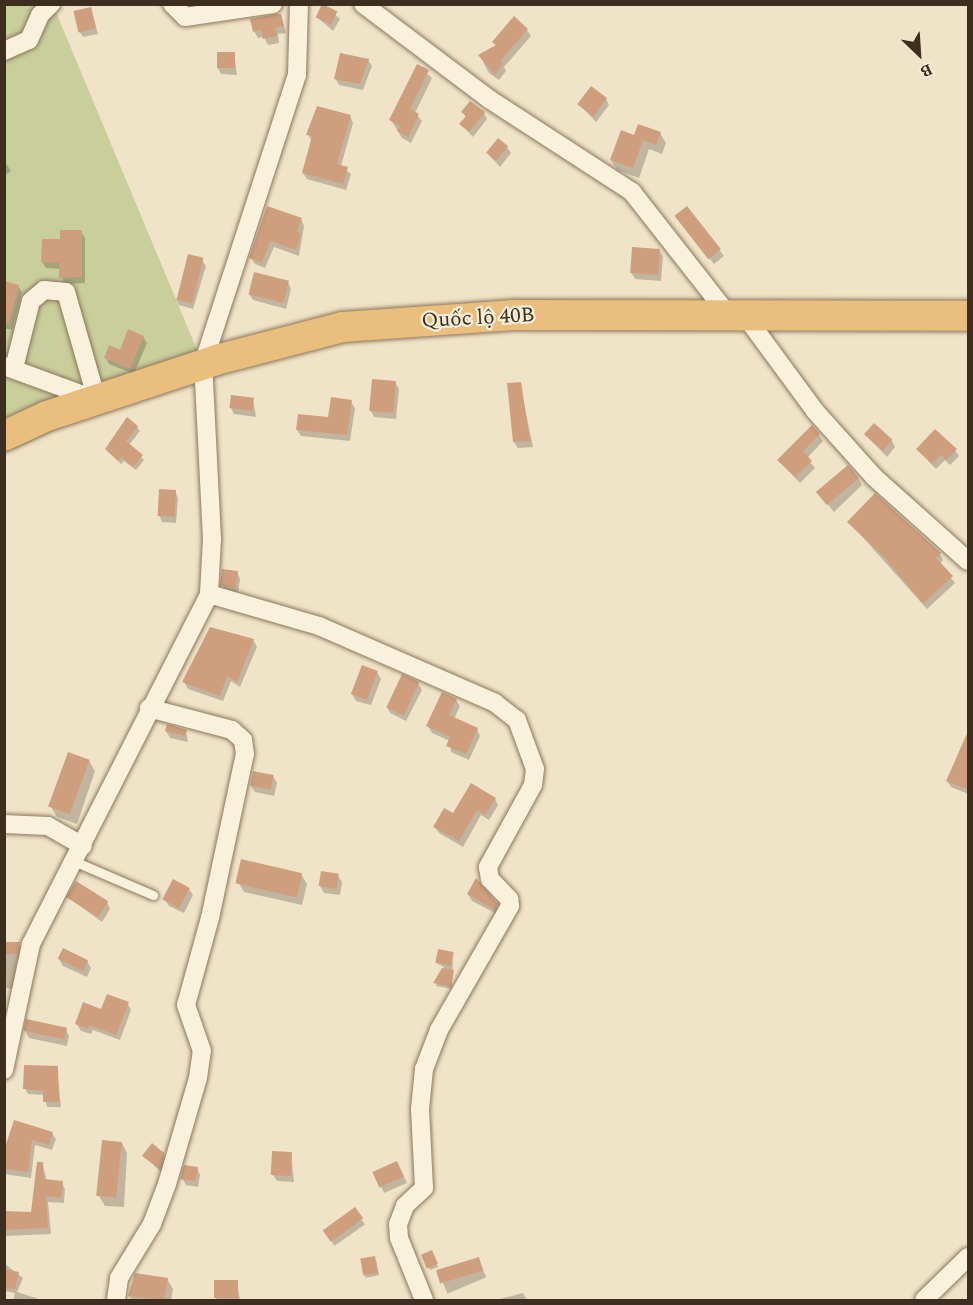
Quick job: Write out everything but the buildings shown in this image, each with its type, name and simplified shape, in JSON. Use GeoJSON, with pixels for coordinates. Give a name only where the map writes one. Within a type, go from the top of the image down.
{"type":"FeatureCollection","features":[{"type":"Feature","properties":{"kind":"highway","name":"Quốc lộ 40B"},"geometry":{"type":"LineString","coordinates":[[4,436],[97,400],[203,364],[343,327],[513,315],[969,316]]}},
{"type":"Feature","properties":{"kind":"street"},"geometry":{"type":"LineString","coordinates":[[4,51],[29,40],[40,15],[51,4]]}},
{"type":"Feature","properties":{"kind":"street"},"geometry":{"type":"LineString","coordinates":[[172,4],[185,17],[273,4]]}},
{"type":"Feature","properties":{"kind":"street"},"geometry":{"type":"LineString","coordinates":[[4,1070],[32,944],[79,854],[149,708],[209,594],[212,539],[203,364],[297,75],[299,4]]}},
{"type":"Feature","properties":{"kind":"street"},"geometry":{"type":"LineString","coordinates":[[363,4],[489,99],[632,192],[815,411],[874,477],[969,561]]}},
{"type":"Feature","properties":{"kind":"street"},"geometry":{"type":"LineString","coordinates":[[37,292],[66,292],[97,400],[9,367],[37,292]]}},
{"type":"Feature","properties":{"kind":"street"},"geometry":{"type":"LineString","coordinates":[[209,594],[319,626],[495,703],[517,720],[536,769],[533,785],[488,867],[490,879],[509,899],[510,906],[439,1030],[424,1070],[420,1109],[424,1188],[405,1206],[398,1224],[406,1258],[424,1300]]}},
{"type":"Feature","properties":{"kind":"street"},"geometry":{"type":"LineString","coordinates":[[116,1300],[119,1278],[152,1224],[167,1184],[198,1078],[202,1052],[186,1005],[210,918],[245,754],[243,740],[232,730],[149,708]]}},
{"type":"Feature","properties":{"kind":"street"},"geometry":{"type":"LineString","coordinates":[[4,824],[48,826],[79,854]]}},
{"type":"Feature","properties":{"kind":"street"},"geometry":{"type":"LineString","coordinates":[[924,1300],[969,1257]]}},
{"type":"Feature","properties":{"kind":"lane"},"geometry":{"type":"LineString","coordinates":[[79,854],[153,895]]}},
{"type":"Feature","properties":{"kind":"green space"},"geometry":{"type":"Polygon","coordinates":[[[4,5],[53,5],[203,364],[5,453],[4,5]]]}}]}
